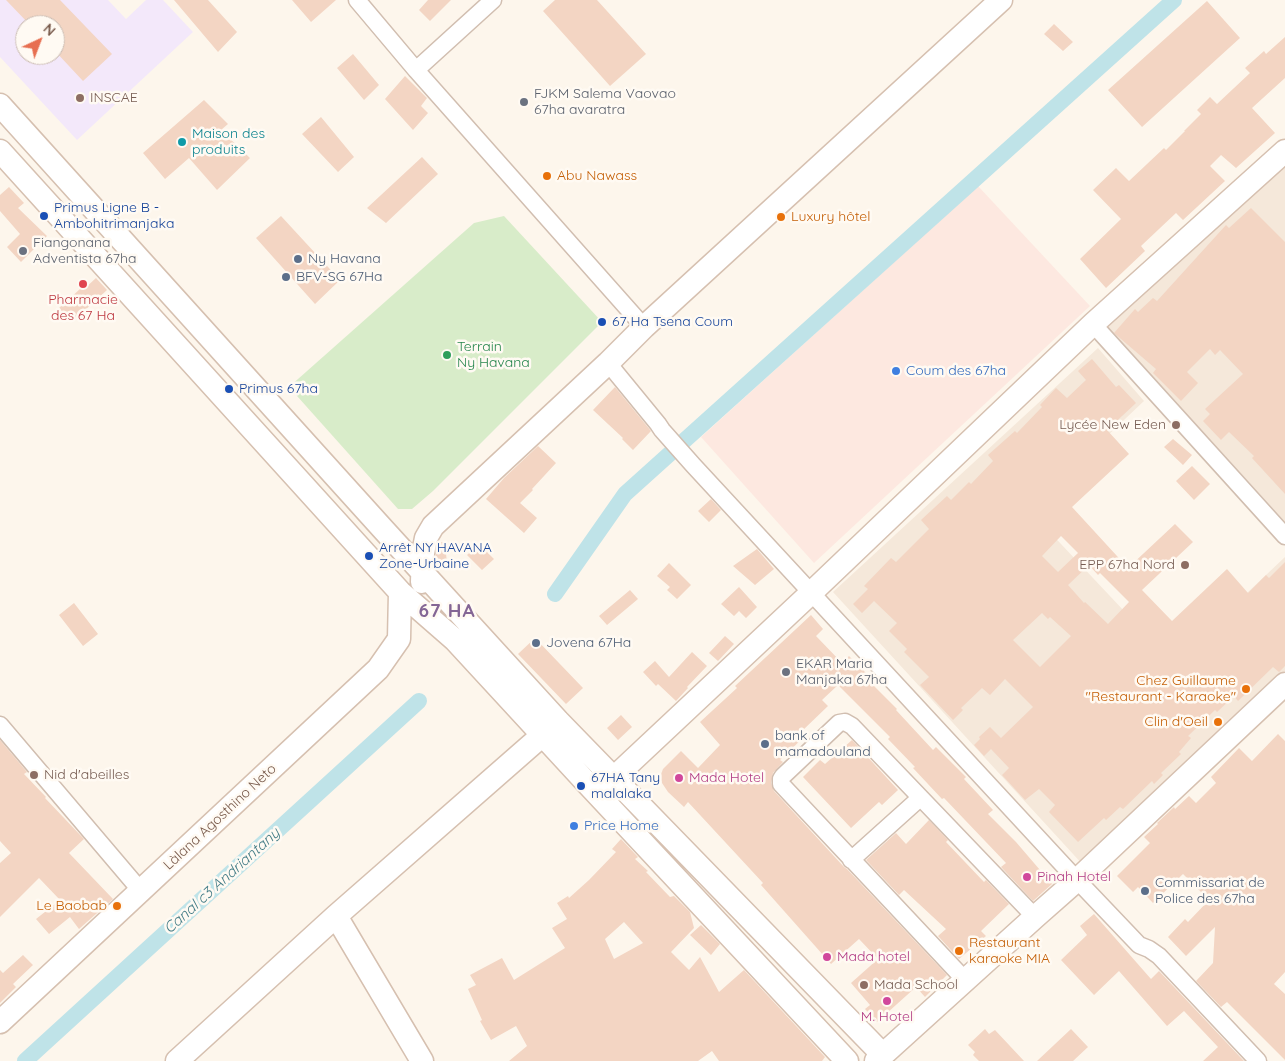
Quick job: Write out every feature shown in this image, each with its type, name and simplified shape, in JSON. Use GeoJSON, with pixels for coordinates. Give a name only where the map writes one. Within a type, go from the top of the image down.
{"type":"FeatureCollection","features":[{"type":"Feature","properties":{"kind":"main road"},"geometry":{"type":"LineString","coordinates":[[400,592],[422,588],[423,553],[426,538],[433,526],[644,327],[1001,0]]}},
{"type":"Feature","properties":{"kind":"main road"},"geometry":{"type":"LineString","coordinates":[[0,105],[423,573],[550,728],[597,794],[847,1061]]}},
{"type":"Feature","properties":{"kind":"main road"},"geometry":{"type":"LineString","coordinates":[[0,151],[400,592],[550,728],[613,778],[879,1058],[1077,880],[1285,684]]}},
{"type":"Feature","properties":{"kind":"main road"},"geometry":{"type":"LineString","coordinates":[[597,794],[1093,324],[1285,151]]}},
{"type":"Feature","properties":{"kind":"main road"},"geometry":{"type":"LineString","coordinates":[[382,528],[396,534],[404,534],[433,526]]}},
{"type":"Feature","properties":{"kind":"main road","name":"Làlana Agosthino Neto"},"geometry":{"type":"LineString","coordinates":[[0,1022],[378,669],[400,639],[400,592]]}},
{"type":"Feature","properties":{"kind":"main road"},"geometry":{"type":"LineString","coordinates":[[177,1061],[336,916],[550,728]]}},
{"type":"Feature","properties":{"kind":"main road"},"geometry":{"type":"LineString","coordinates":[[336,916],[422,1061]]}},
{"type":"Feature","properties":{"kind":"street"},"geometry":{"type":"LineString","coordinates":[[357,0],[416,70],[644,327]]}},
{"type":"Feature","properties":{"kind":"street"},"geometry":{"type":"LineString","coordinates":[[416,70],[493,0]]}},
{"type":"Feature","properties":{"kind":"street"},"geometry":{"type":"LineString","coordinates":[[1093,324],[1285,536]]}},
{"type":"Feature","properties":{"kind":"street"},"geometry":{"type":"LineString","coordinates":[[608,363],[662,430],[1077,880],[1139,945],[1159,956],[1258,1061]]}},
{"type":"Feature","properties":{"kind":"street"},"geometry":{"type":"LineString","coordinates":[[965,980],[781,784],[783,776],[839,723],[845,722],[852,726],[1035,916]]}},
{"type":"Feature","properties":{"kind":"street"},"geometry":{"type":"LineString","coordinates":[[0,725],[141,891]]}},
{"type":"Feature","properties":{"kind":"street"},"geometry":{"type":"LineString","coordinates":[[851,860],[920,798]]}},
{"type":"Feature","properties":{"kind":"shaded area","name":"INSCAE"},"geometry":{"type":"Polygon","coordinates":[[[0,0],[108,0],[126,19],[146,0],[163,0],[193,32],[77,140],[0,57],[0,0]]]}},
{"type":"Feature","properties":{"kind":"shaded area"},"geometry":{"type":"Polygon","coordinates":[[[1285,160],[1285,523],[1102,323],[1285,160]]]}},
{"type":"Feature","properties":{"kind":"shaded area","name":"Coum des 67ha"},"geometry":{"type":"Polygon","coordinates":[[[978,186],[1090,306],[814,563],[701,437],[978,186]]]}},
{"type":"Feature","properties":{"kind":"shaded area"},"geometry":{"type":"Polygon","coordinates":[[[1098,348],[1144,401],[1029,510],[1173,663],[1285,557],[1285,671],[1084,866],[833,592],[1098,348]]]}},
{"type":"Feature","properties":{"kind":"green space","name":"Terrain Ny Havana"},"geometry":{"type":"Polygon","coordinates":[[[504,216],[602,322],[433,491],[412,509],[398,509],[289,387],[474,223],[504,216]]]}},
{"type":"Feature","properties":{"kind":"building"},"geometry":{"type":"Polygon","coordinates":[[[6,0],[60,0],[112,54],[83,81],[65,62],[65,15],[20,15],[6,0]]]}},
{"type":"Feature","properties":{"kind":"building"},"geometry":{"type":"Polygon","coordinates":[[[174,0],[208,0],[237,32],[218,52],[174,0]]]}},
{"type":"Feature","properties":{"kind":"building"},"geometry":{"type":"Polygon","coordinates":[[[292,0],[336,0],[311,22],[292,0]]]}},
{"type":"Feature","properties":{"kind":"building"},"geometry":{"type":"Polygon","coordinates":[[[428,0],[451,0],[430,21],[419,10],[428,0]]]}},
{"type":"Feature","properties":{"kind":"building"},"geometry":{"type":"Polygon","coordinates":[[[555,0],[597,0],[646,54],[610,86],[543,11],[555,0]]]}},
{"type":"Feature","properties":{"kind":"building"},"geometry":{"type":"Polygon","coordinates":[[[1207,1],[1240,38],[1142,127],[1108,90],[1207,1]]]}},
{"type":"Feature","properties":{"kind":"building"},"geometry":{"type":"Polygon","coordinates":[[[1054,24],[1073,42],[1063,51],[1044,34],[1054,24]]]}},
{"type":"Feature","properties":{"kind":"building"},"geometry":{"type":"Polygon","coordinates":[[[1285,37],[1285,78],[1252,108],[1275,133],[1236,168],[1221,155],[1210,166],[1225,181],[1183,220],[1176,213],[1141,246],[1145,251],[1106,288],[1080,259],[1121,219],[1093,190],[1116,168],[1129,181],[1164,148],[1166,150],[1185,131],[1201,114],[1197,110],[1210,97],[1217,104],[1250,73],[1245,68],[1264,51],[1266,54],[1285,37]]]}},
{"type":"Feature","properties":{"kind":"building"},"geometry":{"type":"Polygon","coordinates":[[[353,54],[379,85],[364,100],[337,68],[353,54]]]}},
{"type":"Feature","properties":{"kind":"building"},"geometry":{"type":"Polygon","coordinates":[[[405,76],[427,98],[421,106],[428,113],[413,130],[385,99],[405,76]]]}},
{"type":"Feature","properties":{"kind":"building","name":"Maison des produits"},"geometry":{"type":"Polygon","coordinates":[[[204,100],[228,124],[221,130],[250,158],[217,190],[189,158],[165,179],[143,153],[204,100]]]}},
{"type":"Feature","properties":{"kind":"building"},"geometry":{"type":"Polygon","coordinates":[[[321,117],[354,157],[338,172],[302,134],[321,117]]]}},
{"type":"Feature","properties":{"kind":"building"},"geometry":{"type":"Polygon","coordinates":[[[422,157],[438,174],[386,223],[367,208],[422,157]]]}},
{"type":"Feature","properties":{"kind":"building"},"geometry":{"type":"Polygon","coordinates":[[[9,187],[24,203],[18,208],[47,236],[21,262],[7,247],[20,234],[0,211],[0,195],[9,187]]]}},
{"type":"Feature","properties":{"kind":"building"},"geometry":{"type":"Polygon","coordinates":[[[1251,208],[1285,242],[1285,494],[1252,458],[1254,456],[1229,432],[1221,440],[1203,421],[1210,414],[1205,409],[1243,374],[1220,350],[1215,355],[1210,349],[1187,372],[1198,383],[1181,401],[1153,373],[1156,369],[1114,333],[1135,309],[1138,312],[1153,298],[1157,301],[1226,225],[1229,228],[1251,208]]]}},
{"type":"Feature","properties":{"kind":"building","name":"Ny Havana"},"geometry":{"type":"Polygon","coordinates":[[[281,216],[340,280],[315,304],[256,238],[281,216]]]}},
{"type":"Feature","properties":{"kind":"building"},"geometry":{"type":"Polygon","coordinates":[[[96,278],[107,290],[72,322],[59,308],[80,289],[83,290],[96,278]]]}},
{"type":"Feature","properties":{"kind":"building"},"geometry":{"type":"Polygon","coordinates":[[[1092,359],[1116,387],[1119,385],[1136,403],[1107,430],[1129,454],[1072,507],[1128,568],[1175,524],[1193,542],[1142,590],[1172,621],[1227,569],[1248,593],[1266,575],[1269,578],[1285,562],[1285,666],[1279,672],[1273,667],[1238,701],[1234,696],[1217,712],[1215,710],[1188,736],[1191,738],[1179,752],[1181,754],[1161,773],[1163,775],[1154,784],[1152,781],[1123,809],[1120,807],[1106,820],[1104,818],[1078,842],[1049,812],[1055,805],[1039,789],[1025,800],[1002,775],[1009,768],[991,749],[984,756],[974,745],[980,739],[979,737],[990,727],[1001,738],[1033,707],[1005,679],[990,695],[982,688],[961,708],[963,710],[953,720],[920,685],[929,677],[904,652],[907,649],[889,631],[897,623],[874,601],[862,613],[853,604],[868,589],[864,586],[891,558],[896,562],[929,529],[921,520],[947,496],[951,500],[969,482],[971,484],[993,461],[988,455],[1015,431],[1017,433],[1042,407],[1040,405],[1056,388],[1067,398],[1086,380],[1078,371],[1092,359]],[[1061,536],[1042,556],[1058,572],[1078,553],[1061,536]],[[1089,565],[1068,585],[1084,603],[1108,624],[1129,602],[1100,573],[1098,575],[1089,565]],[[1042,613],[1013,640],[1040,667],[1071,636],[1050,617],[1048,619],[1042,613]]]}},
{"type":"Feature","properties":{"kind":"building"},"geometry":{"type":"Polygon","coordinates":[[[615,387],[651,431],[633,450],[593,410],[615,387]]]}},
{"type":"Feature","properties":{"kind":"building"},"geometry":{"type":"Polygon","coordinates":[[[1173,439],[1192,455],[1183,465],[1164,447],[1173,439]]]}},
{"type":"Feature","properties":{"kind":"building"},"geometry":{"type":"Polygon","coordinates":[[[538,446],[556,463],[520,503],[537,518],[524,533],[486,499],[504,478],[538,446]]]}},
{"type":"Feature","properties":{"kind":"building"},"geometry":{"type":"Polygon","coordinates":[[[1192,466],[1210,484],[1194,500],[1176,481],[1192,466]]]}},
{"type":"Feature","properties":{"kind":"building"},"geometry":{"type":"Polygon","coordinates":[[[711,499],[721,510],[709,522],[698,511],[711,499]]]}},
{"type":"Feature","properties":{"kind":"building"},"geometry":{"type":"Polygon","coordinates":[[[439,542],[445,542],[447,564],[436,565],[439,542]]]}},
{"type":"Feature","properties":{"kind":"building"},"geometry":{"type":"Polygon","coordinates":[[[479,544],[494,559],[482,570],[467,555],[479,544]]]}},
{"type":"Feature","properties":{"kind":"building"},"geometry":{"type":"Polygon","coordinates":[[[757,549],[774,569],[755,585],[733,566],[757,549]]]}},
{"type":"Feature","properties":{"kind":"building"},"geometry":{"type":"Polygon","coordinates":[[[669,563],[691,585],[677,599],[667,590],[670,587],[657,576],[669,563]]]}},
{"type":"Feature","properties":{"kind":"building"},"geometry":{"type":"Polygon","coordinates":[[[739,587],[757,607],[746,618],[739,611],[734,616],[721,604],[739,587]]]}},
{"type":"Feature","properties":{"kind":"building"},"geometry":{"type":"Polygon","coordinates":[[[630,590],[638,599],[607,625],[599,616],[630,590]]]}},
{"type":"Feature","properties":{"kind":"building"},"geometry":{"type":"Polygon","coordinates":[[[74,603],[98,634],[83,646],[59,615],[74,603]]]}},
{"type":"Feature","properties":{"kind":"building"},"geometry":{"type":"Polygon","coordinates":[[[811,615],[823,629],[816,636],[842,663],[849,656],[867,674],[864,676],[897,709],[933,750],[936,747],[966,777],[964,779],[993,810],[988,814],[1016,842],[1052,884],[1033,901],[1001,867],[1006,863],[944,798],[942,799],[888,739],[890,737],[838,685],[822,700],[828,706],[802,731],[806,735],[780,760],[783,762],[773,773],[771,783],[774,791],[947,975],[925,997],[916,987],[877,1022],[865,1009],[870,1005],[851,983],[878,959],[859,939],[831,964],[761,885],[763,883],[688,802],[684,807],[668,792],[660,777],[663,769],[681,751],[698,768],[720,745],[700,722],[737,688],[735,686],[811,615]]]}},
{"type":"Feature","properties":{"kind":"building"},"geometry":{"type":"Polygon","coordinates":[[[725,636],[734,644],[718,661],[709,653],[725,636]]]}},
{"type":"Feature","properties":{"kind":"building"},"geometry":{"type":"Polygon","coordinates":[[[535,638],[583,688],[566,704],[518,654],[535,638]]]}},
{"type":"Feature","properties":{"kind":"building"},"geometry":{"type":"Polygon","coordinates":[[[692,652],[707,666],[676,701],[658,684],[656,686],[643,672],[655,661],[669,677],[692,652]]]}},
{"type":"Feature","properties":{"kind":"building"},"geometry":{"type":"Polygon","coordinates":[[[621,715],[632,727],[618,740],[607,728],[621,715]]]}},
{"type":"Feature","properties":{"kind":"building"},"geometry":{"type":"Polygon","coordinates":[[[1278,734],[1285,741],[1285,972],[1274,984],[1285,994],[1285,1060],[1227,1002],[1221,1007],[1196,981],[1213,963],[1215,927],[1186,956],[1168,937],[1185,919],[1188,922],[1209,900],[1183,874],[1153,903],[1138,887],[1133,892],[1117,876],[1150,843],[1144,837],[1157,823],[1189,796],[1196,803],[1216,783],[1211,777],[1239,748],[1252,761],[1278,734]]]}},
{"type":"Feature","properties":{"kind":"building"},"geometry":{"type":"Polygon","coordinates":[[[0,740],[27,772],[24,774],[84,839],[69,853],[113,899],[79,929],[70,917],[49,934],[36,919],[60,900],[39,878],[0,917],[0,863],[11,853],[0,841],[0,740]]]}},
{"type":"Feature","properties":{"kind":"building"},"geometry":{"type":"Polygon","coordinates":[[[852,740],[898,790],[882,805],[879,802],[851,828],[803,777],[820,760],[825,764],[852,740]]]}},
{"type":"Feature","properties":{"kind":"building"},"geometry":{"type":"Polygon","coordinates":[[[929,820],[948,840],[946,842],[984,882],[986,880],[1009,904],[981,931],[986,936],[959,959],[938,936],[946,929],[904,890],[899,895],[866,860],[896,833],[906,844],[929,820]]]}},
{"type":"Feature","properties":{"kind":"building"},"geometry":{"type":"Polygon","coordinates":[[[621,839],[638,857],[635,859],[648,871],[646,872],[670,897],[674,896],[690,912],[694,928],[671,952],[689,970],[700,957],[719,992],[744,970],[825,1057],[822,1061],[719,1061],[712,1051],[698,1061],[509,1061],[527,1046],[516,1026],[491,1040],[480,1021],[482,1020],[468,989],[476,985],[470,975],[502,958],[514,980],[565,948],[552,928],[567,919],[557,903],[568,896],[569,898],[589,880],[616,852],[612,849],[621,839]],[[624,922],[605,939],[614,959],[643,943],[624,922]]]}},
{"type":"Feature","properties":{"kind":"building"},"geometry":{"type":"Polygon","coordinates":[[[1094,914],[1151,979],[1159,971],[1244,1061],[1203,1061],[1218,1047],[1184,1011],[1167,1026],[1119,971],[1094,995],[1061,960],[1087,935],[1080,926],[1094,914]]]}},
{"type":"Feature","properties":{"kind":"building"},"geometry":{"type":"Polygon","coordinates":[[[701,925],[720,944],[711,955],[690,935],[701,925]]]}},
{"type":"Feature","properties":{"kind":"building"},"geometry":{"type":"Polygon","coordinates":[[[23,955],[33,965],[13,984],[16,987],[0,1003],[0,970],[3,973],[23,955]]]}},
{"type":"Feature","properties":{"kind":"building"},"geometry":{"type":"Polygon","coordinates":[[[985,1029],[989,1034],[995,1030],[1024,1061],[979,1061],[973,1055],[975,1052],[968,1045],[985,1029]]]}},
{"type":"Feature","properties":{"kind":"building"},"geometry":{"type":"Polygon","coordinates":[[[1071,1029],[1088,1047],[1073,1061],[1037,1061],[1071,1029]]]}},
{"type":"Feature","properties":{"kind":"waterway"},"geometry":{"type":"LineString","coordinates":[[555,594],[625,494],[1174,0]]}},
{"type":"Feature","properties":{"kind":"waterway","name":"Canal c3 Andriantany"},"geometry":{"type":"LineString","coordinates":[[25,1061],[419,701]]}},
{"type":"Feature","properties":{"kind":"place","name":"INSCAE"},"geometry":{"type":"Point","coordinates":[80,98]}},
{"type":"Feature","properties":{"kind":"place","name":"FJKM Salema Vaovao 67ha avaratra"},"geometry":{"type":"Point","coordinates":[524,102]}},
{"type":"Feature","properties":{"kind":"place","name":"Maison des produits"},"geometry":{"type":"Point","coordinates":[182,142]}},
{"type":"Feature","properties":{"kind":"place","name":"Abu Nawass"},"geometry":{"type":"Point","coordinates":[547,176]}},
{"type":"Feature","properties":{"kind":"place","name":"Primus Ligne B - Ambohitrimanjaka"},"geometry":{"type":"Point","coordinates":[44,216]}},
{"type":"Feature","properties":{"kind":"place","name":"Luxury hôtel"},"geometry":{"type":"Point","coordinates":[781,217]}},
{"type":"Feature","properties":{"kind":"place","name":"Fiangonana Adventista 67ha"},"geometry":{"type":"Point","coordinates":[23,251]}},
{"type":"Feature","properties":{"kind":"place","name":"Ny Havana"},"geometry":{"type":"Point","coordinates":[298,259]}},
{"type":"Feature","properties":{"kind":"place","name":"BFV-SG 67Ha"},"geometry":{"type":"Point","coordinates":[286,277]}},
{"type":"Feature","properties":{"kind":"place","name":"Pharmacie des 67 Ha"},"geometry":{"type":"Point","coordinates":[83,284]}},
{"type":"Feature","properties":{"kind":"place","name":"67 Ha Tsena Coum"},"geometry":{"type":"Point","coordinates":[602,322]}},
{"type":"Feature","properties":{"kind":"place","name":"Terrain Ny Havana"},"geometry":{"type":"Point","coordinates":[447,355]}},
{"type":"Feature","properties":{"kind":"place","name":"Coum des 67ha"},"geometry":{"type":"Point","coordinates":[896,371]}},
{"type":"Feature","properties":{"kind":"place","name":"Primus 67ha"},"geometry":{"type":"Point","coordinates":[229,389]}},
{"type":"Feature","properties":{"kind":"place","name":"Lycée New Eden"},"geometry":{"type":"Point","coordinates":[1176,425]}},
{"type":"Feature","properties":{"kind":"place","name":"Arrêt NY HAVANA Zone-Urbaine"},"geometry":{"type":"Point","coordinates":[369,556]}},
{"type":"Feature","properties":{"kind":"place","name":"EPP 67ha Nord"},"geometry":{"type":"Point","coordinates":[1185,565]}},
{"type":"Feature","properties":{"kind":"place","name":"Jovena 67Ha"},"geometry":{"type":"Point","coordinates":[536,643]}},
{"type":"Feature","properties":{"kind":"place","name":"EKAR Maria Manjaka 67ha"},"geometry":{"type":"Point","coordinates":[786,672]}},
{"type":"Feature","properties":{"kind":"place","name":"Chez Guillaume \"Restaurant - Karaoke\""},"geometry":{"type":"Point","coordinates":[1246,689]}},
{"type":"Feature","properties":{"kind":"place","name":"Clin d'Oeil"},"geometry":{"type":"Point","coordinates":[1218,722]}},
{"type":"Feature","properties":{"kind":"place","name":"bank of mamadouland"},"geometry":{"type":"Point","coordinates":[765,744]}},
{"type":"Feature","properties":{"kind":"place","name":"Nid d'abeilles"},"geometry":{"type":"Point","coordinates":[34,775]}},
{"type":"Feature","properties":{"kind":"place","name":"Mada Hotel"},"geometry":{"type":"Point","coordinates":[679,778]}},
{"type":"Feature","properties":{"kind":"place","name":"67HA Tany malalaka"},"geometry":{"type":"Point","coordinates":[581,786]}},
{"type":"Feature","properties":{"kind":"place","name":"Price Home"},"geometry":{"type":"Point","coordinates":[574,826]}},
{"type":"Feature","properties":{"kind":"place","name":"Pinah Hotel"},"geometry":{"type":"Point","coordinates":[1027,877]}},
{"type":"Feature","properties":{"kind":"place","name":"Commissariat de Police des 67ha"},"geometry":{"type":"Point","coordinates":[1145,891]}},
{"type":"Feature","properties":{"kind":"place","name":"Le Baobab"},"geometry":{"type":"Point","coordinates":[117,906]}},
{"type":"Feature","properties":{"kind":"place","name":"Restaurant karaoke MIA"},"geometry":{"type":"Point","coordinates":[959,951]}},
{"type":"Feature","properties":{"kind":"place","name":"Mada hotel"},"geometry":{"type":"Point","coordinates":[827,957]}},
{"type":"Feature","properties":{"kind":"place","name":"Mada School"},"geometry":{"type":"Point","coordinates":[864,985]}},
{"type":"Feature","properties":{"kind":"place","name":"M. Hotel"},"geometry":{"type":"Point","coordinates":[887,1001]}},
{"type":"Feature","properties":{"kind":"district","name":"67 HA"},"geometry":{"type":"Point","coordinates":[447,611]}}]}
